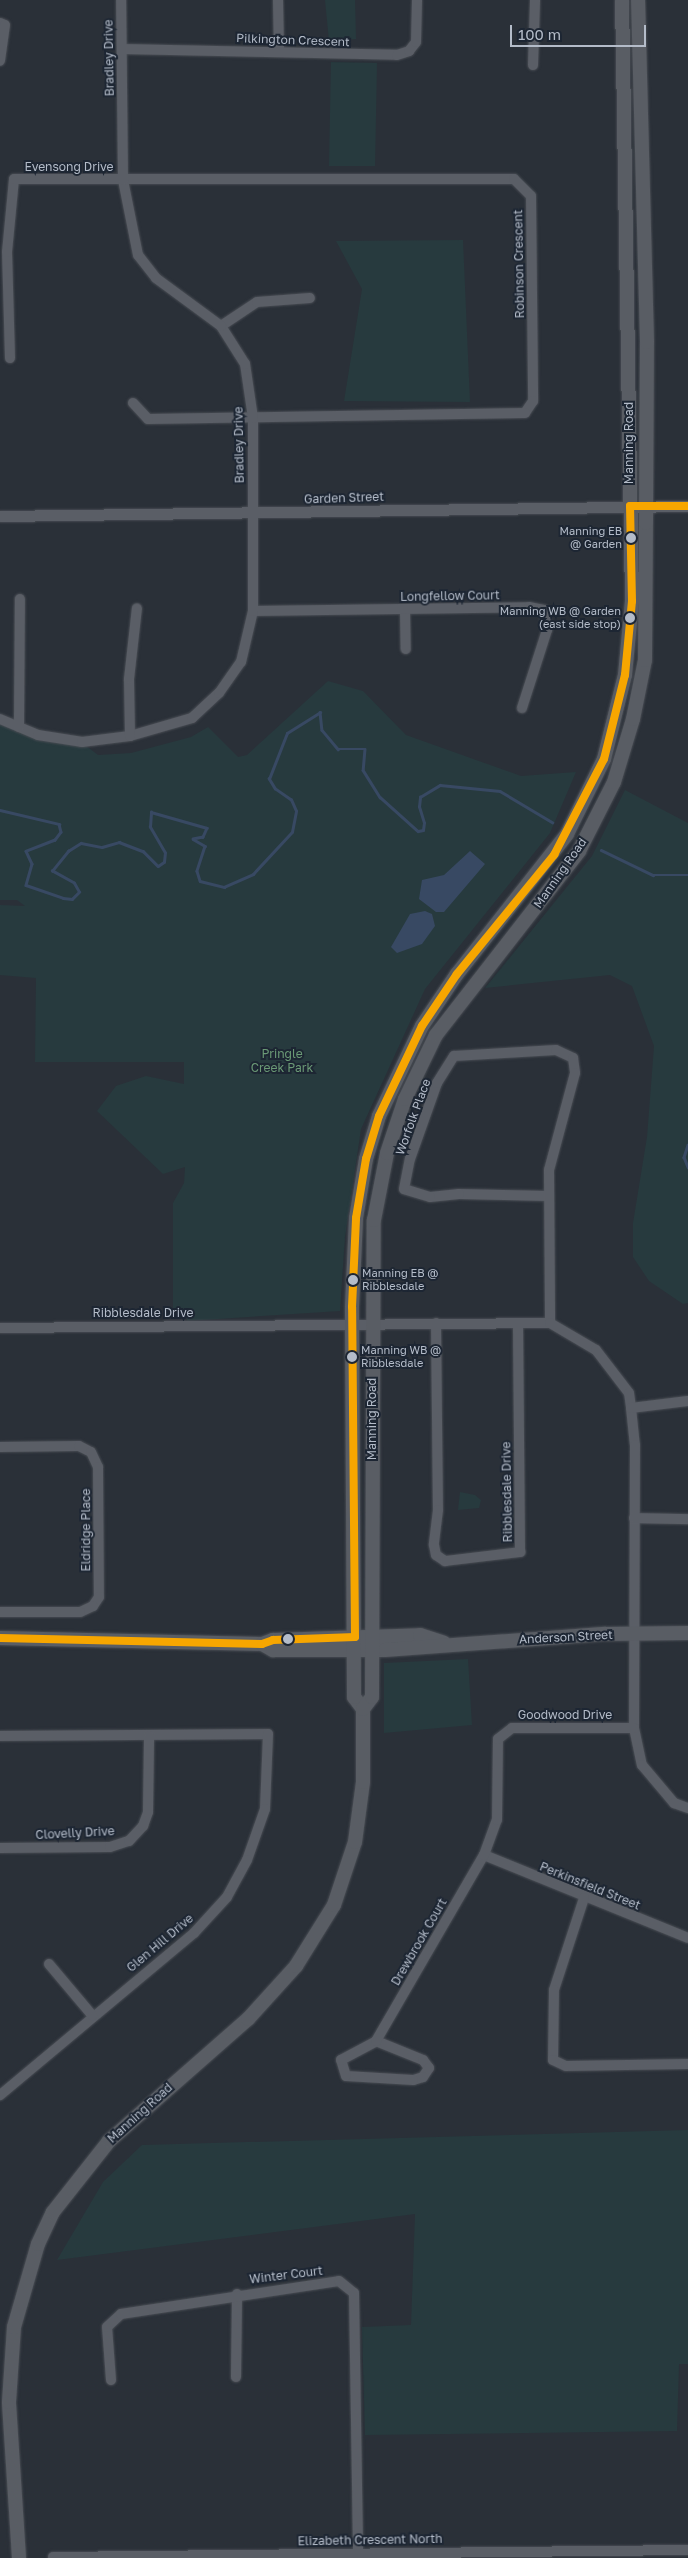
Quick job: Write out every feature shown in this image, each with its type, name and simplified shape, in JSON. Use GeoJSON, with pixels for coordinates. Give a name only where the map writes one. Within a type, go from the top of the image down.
{"type":"FeatureCollection","features":[{"type":"Feature","properties":{"kind":"main road","name":"Manning Road"},"geometry":{"type":"LineString","coordinates":[[19,2558],[9,2402],[14,2327],[38,2244],[57,2204],[108,2140],[248,2019],[296,1966],[334,1905],[356,1832],[363,1782],[363,1709],[354,1697],[352,1326],[356,1218],[366,1159],[379,1116],[422,1026],[457,974],[554,855],[604,759],[625,675],[632,601],[622,0]]}},
{"type":"Feature","properties":{"kind":"main road","name":"Manning Road"},"geometry":{"type":"LineString","coordinates":[[363,1709],[372,1698],[372,1325],[374,1220],[387,1153],[405,1099],[436,1035],[579,851],[614,782],[633,719],[645,660],[647,342],[638,0]]}},
{"type":"Feature","properties":{"kind":"main road","name":"Anderson Street"},"geometry":{"type":"LineString","coordinates":[[0,1638],[262,1644],[273,1640],[355,1644],[420,1635],[444,1643],[634,1634],[688,1634]]}},
{"type":"Feature","properties":{"kind":"street","name":"Bradley Drive"},"geometry":{"type":"LineString","coordinates":[[0,719],[38,735],[82,742],[130,736],[192,718],[219,693],[241,662],[253,611],[251,514],[253,418],[245,364],[220,326],[156,278],[138,255],[123,180],[121,0]]}},
{"type":"Feature","properties":{"kind":"street"},"geometry":{"type":"LineString","coordinates":[[278,0],[279,52]]}},
{"type":"Feature","properties":{"kind":"street","name":"Pilkington Crescent"},"geometry":{"type":"LineString","coordinates":[[122,49],[397,56],[416,42],[417,0]]}},
{"type":"Feature","properties":{"kind":"street"},"geometry":{"type":"LineString","coordinates":[[533,65],[535,0]]}},
{"type":"Feature","properties":{"kind":"street"},"geometry":{"type":"LineString","coordinates":[[0,23],[5,25],[0,60]]}},
{"type":"Feature","properties":{"kind":"street","name":"Evensong Drive"},"geometry":{"type":"LineString","coordinates":[[10,358],[4,307],[14,179],[123,180]]}},
{"type":"Feature","properties":{"kind":"street","name":"Robinson Crescent"},"geometry":{"type":"LineString","coordinates":[[123,180],[514,179],[531,196],[533,401],[525,413],[253,418]]}},
{"type":"Feature","properties":{"kind":"street"},"geometry":{"type":"LineString","coordinates":[[220,326],[257,302],[310,298]]}},
{"type":"Feature","properties":{"kind":"street"},"geometry":{"type":"LineString","coordinates":[[133,403],[148,419],[253,418]]}},
{"type":"Feature","properties":{"kind":"street","name":"Garden Street"},"geometry":{"type":"LineString","coordinates":[[0,516],[251,514],[688,506]]}},
{"type":"Feature","properties":{"kind":"street"},"geometry":{"type":"LineString","coordinates":[[19,727],[20,600]]}},
{"type":"Feature","properties":{"kind":"street","name":"Longfellow Court"},"geometry":{"type":"LineString","coordinates":[[253,611],[529,607],[544,610],[547,630],[522,708]]}},
{"type":"Feature","properties":{"kind":"street"},"geometry":{"type":"LineString","coordinates":[[130,736],[129,679],[137,608]]}},
{"type":"Feature","properties":{"kind":"street"},"geometry":{"type":"LineString","coordinates":[[405,610],[406,649]]}},
{"type":"Feature","properties":{"kind":"street","name":"Worfolk Place"},"geometry":{"type":"LineString","coordinates":[[548,1196],[459,1194],[430,1197],[404,1189],[410,1159],[436,1083],[454,1056],[556,1050],[573,1058],[575,1073],[552,1148],[548,1196],[550,1323]]}},
{"type":"Feature","properties":{"kind":"street","name":"Ribblesdale Drive"},"geometry":{"type":"LineString","coordinates":[[436,1323],[438,1510],[434,1545],[436,1555],[445,1561],[520,1552],[518,1323]]}},
{"type":"Feature","properties":{"kind":"street"},"geometry":{"type":"LineString","coordinates":[[550,1323],[596,1350],[629,1393],[634,1518],[634,1728],[642,1765],[674,1803],[688,1808]]}},
{"type":"Feature","properties":{"kind":"street","name":"Ribblesdale Drive"},"geometry":{"type":"LineString","coordinates":[[0,1328],[550,1323]]}},
{"type":"Feature","properties":{"kind":"street"},"geometry":{"type":"LineString","coordinates":[[631,1408],[688,1402]]}},
{"type":"Feature","properties":{"kind":"street","name":"Eldridge Place"},"geometry":{"type":"LineString","coordinates":[[0,1447],[79,1446],[91,1452],[98,1467],[98,1587],[93,1606],[80,1612],[0,1612]]}},
{"type":"Feature","properties":{"kind":"street"},"geometry":{"type":"LineString","coordinates":[[634,1518],[688,1519]]}},
{"type":"Feature","properties":{"kind":"street","name":"Goodwood Drive"},"geometry":{"type":"LineString","coordinates":[[484,1855],[497,1820],[498,1739],[512,1728],[634,1728]]}},
{"type":"Feature","properties":{"kind":"street","name":"Glen Hill Drive"},"geometry":{"type":"LineString","coordinates":[[0,1736],[268,1734],[265,1809],[247,1860],[227,1897],[194,1933],[92,2015],[0,2095]]}},
{"type":"Feature","properties":{"kind":"street","name":"Clovelly Drive"},"geometry":{"type":"LineString","coordinates":[[0,1848],[110,1846],[129,1841],[143,1826],[148,1812],[149,1736]]}},
{"type":"Feature","properties":{"kind":"street","name":"Perkinsfield Street"},"geometry":{"type":"LineString","coordinates":[[484,1855],[584,1898],[688,1938]]}},
{"type":"Feature","properties":{"kind":"street","name":"Drewbrook Court"},"geometry":{"type":"LineString","coordinates":[[376,2041],[484,1855]]}},
{"type":"Feature","properties":{"kind":"street"},"geometry":{"type":"LineString","coordinates":[[584,1898],[554,1990],[553,2060],[566,2066],[688,2064]]}},
{"type":"Feature","properties":{"kind":"street"},"geometry":{"type":"LineString","coordinates":[[48,1964],[92,2015]]}},
{"type":"Feature","properties":{"kind":"street"},"geometry":{"type":"LineString","coordinates":[[376,2041],[423,2060],[429,2068],[423,2077],[413,2080],[346,2076],[341,2060],[376,2041]]}},
{"type":"Feature","properties":{"kind":"street","name":"Winter Court"},"geometry":{"type":"LineString","coordinates":[[111,2380],[106,2327],[121,2314],[237,2294],[339,2281],[354,2293],[358,2555]]}},
{"type":"Feature","properties":{"kind":"street"},"geometry":{"type":"LineString","coordinates":[[236,2377],[237,2294]]}},
{"type":"Feature","properties":{"kind":"street","name":"Elizabeth Crescent North"},"geometry":{"type":"LineString","coordinates":[[53,2557],[672,2554],[688,2550]]}},
{"type":"Feature","properties":{"kind":"green space"},"geometry":{"type":"Polygon","coordinates":[[[325,0],[355,0],[356,39],[329,41],[325,0]]]}},
{"type":"Feature","properties":{"kind":"green space"},"geometry":{"type":"Polygon","coordinates":[[[331,62],[377,63],[375,166],[329,166],[331,62]]]}},
{"type":"Feature","properties":{"kind":"green space"},"geometry":{"type":"Polygon","coordinates":[[[463,240],[470,402],[344,401],[362,289],[336,241],[463,240]]]}},
{"type":"Feature","properties":{"kind":"green space","name":"Pringle Creek Park"},"geometry":{"type":"Polygon","coordinates":[[[328,681],[363,691],[406,735],[521,776],[576,772],[550,833],[425,989],[361,1129],[345,1237],[340,1311],[187,1321],[186,1313],[173,1313],[173,1203],[184,1183],[185,1167],[163,1174],[97,1111],[116,1086],[146,1076],[184,1084],[184,1062],[35,1062],[36,978],[0,975],[0,905],[25,906],[17,900],[0,900],[0,719],[81,742],[98,755],[131,753],[191,737],[208,727],[238,757],[247,755],[328,681]]]}},
{"type":"Feature","properties":{"kind":"green space"},"geometry":{"type":"Polygon","coordinates":[[[625,790],[688,823],[688,1303],[683,1304],[649,1281],[633,1257],[633,1223],[647,1137],[654,1046],[632,986],[610,975],[485,988],[592,856],[625,790]]]}},
{"type":"Feature","properties":{"kind":"green space"},"geometry":{"type":"Polygon","coordinates":[[[460,1492],[475,1495],[481,1500],[479,1508],[458,1510],[460,1492]]]}},
{"type":"Feature","properties":{"kind":"green space"},"geometry":{"type":"Polygon","coordinates":[[[468,1659],[472,1725],[384,1733],[384,1663],[468,1659]]]}},
{"type":"Feature","properties":{"kind":"green space"},"geometry":{"type":"Polygon","coordinates":[[[688,2130],[688,2364],[679,2364],[677,2431],[365,2435],[362,2327],[411,2325],[415,2214],[57,2260],[103,2182],[142,2145],[688,2130]]]}},
{"type":"Feature","properties":{"kind":"water"},"geometry":{"type":"Polygon","coordinates":[[[470,851],[485,864],[444,912],[436,912],[419,899],[422,880],[444,875],[470,851]]]}},
{"type":"Feature","properties":{"kind":"water"},"geometry":{"type":"Polygon","coordinates":[[[425,911],[432,914],[435,926],[422,944],[397,953],[391,947],[410,914],[425,911]]]}},
{"type":"Feature","properties":{"kind":"waterway"},"geometry":{"type":"LineString","coordinates":[[0,810],[59,824],[61,832],[55,840],[26,851],[32,864],[26,885],[63,898],[72,899],[79,892],[74,883],[52,871],[68,851],[81,843],[102,847],[119,842],[143,851],[158,866],[164,862],[165,853],[150,827],[151,812],[207,828],[203,837],[193,839],[205,846],[197,871],[200,881],[224,887],[253,874],[292,832],[296,811],[291,800],[275,789],[269,779],[287,733],[320,712],[322,730],[338,749],[365,749],[363,770],[380,797],[418,831],[423,830],[424,823],[419,807],[420,797],[440,785],[500,791],[552,822]]}},
{"type":"Feature","properties":{"kind":"waterway"},"geometry":{"type":"LineString","coordinates":[[601,850],[653,875],[688,875]]}},
{"type":"Feature","properties":{"kind":"waterway"},"geometry":{"type":"LineString","coordinates":[[688,1145],[684,1157],[688,1167]]}},
{"type":"Feature","properties":{"kind":"transit line"},"geometry":{"type":"LineString","coordinates":[[0,1638],[262,1644],[273,1640],[355,1637],[352,1307],[356,1218],[366,1159],[379,1116],[422,1026],[457,974],[554,855],[604,759],[625,675],[632,601],[630,506],[688,506]]}},
{"type":"Feature","properties":{"kind":"place","name":"Manning EB @ Garden"},"geometry":{"type":"Point","coordinates":[631,538]}},
{"type":"Feature","properties":{"kind":"place","name":"Manning WB @ Garden (east side stop)"},"geometry":{"type":"Point","coordinates":[630,618]}},
{"type":"Feature","properties":{"kind":"place","name":"Manning EB @ Ribblesdale"},"geometry":{"type":"Point","coordinates":[353,1280]}},
{"type":"Feature","properties":{"kind":"place","name":"Manning WB @ Ribblesdale"},"geometry":{"type":"Point","coordinates":[352,1357]}}]}
